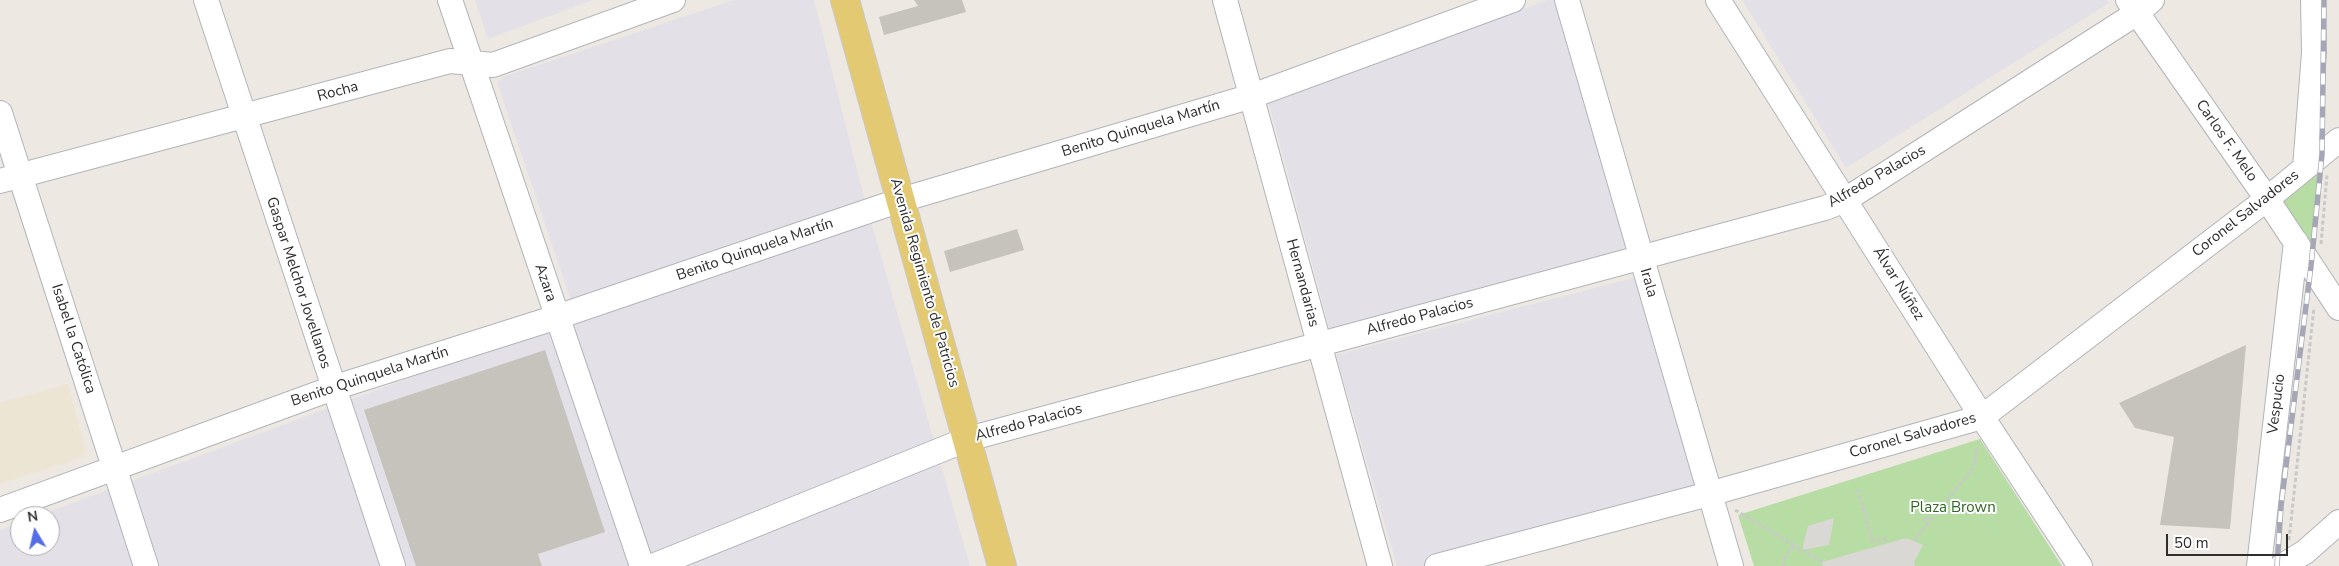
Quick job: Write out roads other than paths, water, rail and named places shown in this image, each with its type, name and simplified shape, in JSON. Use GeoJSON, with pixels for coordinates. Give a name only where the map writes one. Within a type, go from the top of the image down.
{"type":"FeatureCollection","features":[{"type":"Feature","properties":{"kind":"main road","name":"Avenida Regimiento de Patricios"},"geometry":{"type":"LineString","coordinates":[[845,0],[1002,566]]}},
{"type":"Feature","properties":{"kind":"street","name":"Gaspar Melchor Jovellanos"},"geometry":{"type":"LineString","coordinates":[[206,0],[393,566]]}},
{"type":"Feature","properties":{"kind":"street","name":"Azara"},"geometry":{"type":"LineString","coordinates":[[450,0],[642,566]]}},
{"type":"Feature","properties":{"kind":"street","name":"Rocha"},"geometry":{"type":"LineString","coordinates":[[10,179],[244,118],[450,61],[493,64],[673,0]]}},
{"type":"Feature","properties":{"kind":"street","name":"Hernandarias"},"geometry":{"type":"LineString","coordinates":[[1225,0],[1380,566]]}},
{"type":"Feature","properties":{"kind":"street","name":"Benito Quinquela Martín"},"geometry":{"type":"LineString","coordinates":[[0,510],[333,388],[557,317],[901,200],[1252,96],[1513,0]]}},
{"type":"Feature","properties":{"kind":"street","name":"Irala"},"geometry":{"type":"LineString","coordinates":[[1567,0],[1731,566]]}},
{"type":"Feature","properties":{"kind":"street","name":"Álvar Núñez"},"geometry":{"type":"LineString","coordinates":[[1718,0],[1982,417],[2080,566]]}},
{"type":"Feature","properties":{"kind":"street"},"geometry":{"type":"LineString","coordinates":[[2305,168],[2314,53],[2314,0]]}},
{"type":"Feature","properties":{"kind":"street","name":"Alfredo Palacios"},"geometry":{"type":"LineString","coordinates":[[653,566],[968,439],[1812,213],[1845,200],[2139,4]]}},
{"type":"Feature","properties":{"kind":"street","name":"Carlos F. Melo"},"geometry":{"type":"LineString","coordinates":[[2139,4],[2339,308]]}},
{"type":"Feature","properties":{"kind":"street","name":"Isabel la Católica"},"geometry":{"type":"LineString","coordinates":[[0,112],[10,179],[115,468],[146,566]]}},
{"type":"Feature","properties":{"kind":"street","name":"Coronel Salvadores"},"geometry":{"type":"LineString","coordinates":[[1437,566],[1709,494],[1982,417],[2267,199],[2339,140]]}},
{"type":"Feature","properties":{"kind":"street","name":"Vespucio"},"geometry":{"type":"LineString","coordinates":[[2259,566],[2296,242]]}},
{"type":"Feature","properties":{"kind":"street"},"geometry":{"type":"LineString","coordinates":[[2282,566],[2305,552],[2339,522]]}},
{"type":"Feature","properties":{"kind":"railway"},"geometry":{"type":"LineString","coordinates":[[2277,566],[2281,506],[2311,266],[2322,154],[2324,0]]}},
{"type":"Feature","properties":{"kind":"park label","name":"Plaza Brown"},"geometry":{"type":"Point","coordinates":[1953,508]}}]}
